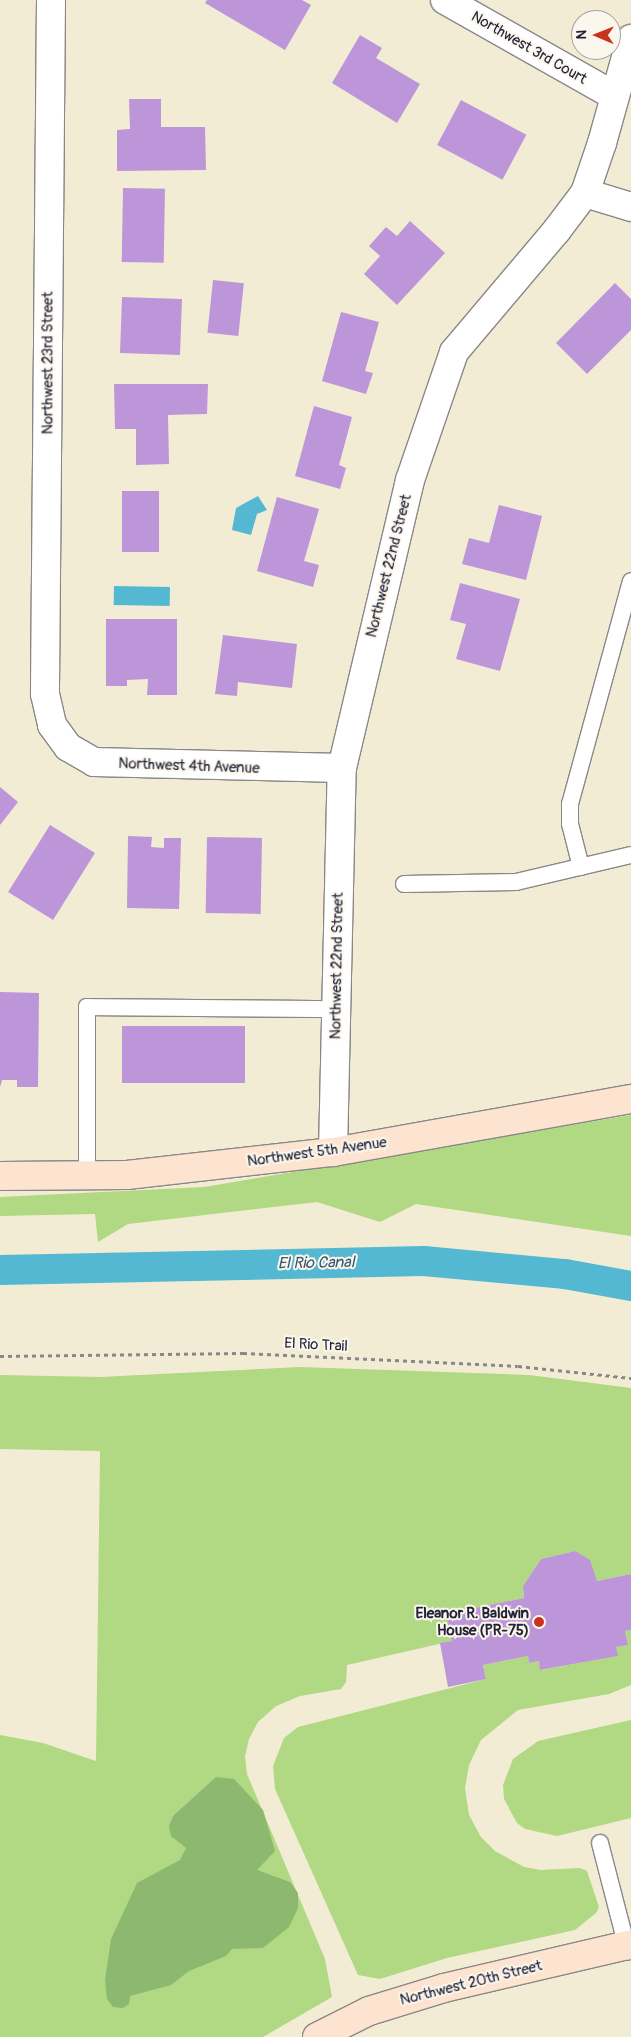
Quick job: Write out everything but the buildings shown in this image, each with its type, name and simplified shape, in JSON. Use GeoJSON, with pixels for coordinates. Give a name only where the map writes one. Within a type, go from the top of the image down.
{"type":"FeatureCollection","features":[{"type":"Feature","properties":{"kind":"street","name":"Northwest 23rd Street"},"geometry":{"type":"LineString","coordinates":[[51,0],[45,694],[52,725]]}},
{"type":"Feature","properties":{"kind":"street","name":"Northwest 3rd Court"},"geometry":{"type":"LineString","coordinates":[[445,0],[614,96]]}},
{"type":"Feature","properties":{"kind":"street","name":"Northwest 22nd Street"},"geometry":{"type":"LineString","coordinates":[[333,1152],[342,768],[410,480],[454,352],[557,230],[585,192],[602,143],[631,39]]}},
{"type":"Feature","properties":{"kind":"street"},"geometry":{"type":"LineString","coordinates":[[585,192],[631,207]]}},
{"type":"Feature","properties":{"kind":"street","name":"Northwest 4th Avenue"},"geometry":{"type":"LineString","coordinates":[[52,725],[68,747],[94,762],[342,768]]}},
{"type":"Feature","properties":{"kind":"street","name":"Northwest 5th Avenue"},"geometry":{"type":"LineString","coordinates":[[0,1176],[127,1175],[333,1152],[631,1099]]}},
{"type":"Feature","properties":{"kind":"street","name":"Northwest 20th Street"},"geometry":{"type":"LineString","coordinates":[[317,2037],[369,2012],[444,1988],[629,1949]]}},
{"type":"Feature","properties":{"kind":"lane"},"geometry":{"type":"LineString","coordinates":[[582,867],[570,824],[570,804],[631,581]]}},
{"type":"Feature","properties":{"kind":"lane"},"geometry":{"type":"LineString","coordinates":[[404,884],[516,882],[631,855]]}},
{"type":"Feature","properties":{"kind":"lane"},"geometry":{"type":"LineString","coordinates":[[87,1175],[87,1008],[337,1009]]}},
{"type":"Feature","properties":{"kind":"lane"},"geometry":{"type":"LineString","coordinates":[[600,1843],[629,1949]]}},
{"type":"Feature","properties":{"kind":"path","name":"El Rio Trail"},"geometry":{"type":"LineString","coordinates":[[0,1356],[243,1353],[518,1366],[631,1378]]}},
{"type":"Feature","properties":{"kind":"green space"},"geometry":{"type":"Polygon","coordinates":[[[631,1115],[631,1236],[416,1204],[380,1222],[317,1202],[128,1224],[98,1242],[95,1214],[0,1216],[0,1197],[204,1187],[631,1115]]]}},
{"type":"Feature","properties":{"kind":"green space"},"geometry":{"type":"Polygon","coordinates":[[[300,1367],[529,1375],[631,1388],[631,1574],[597,1581],[575,1551],[541,1559],[523,1586],[524,1598],[447,1614],[452,1641],[347,1665],[346,1682],[341,1689],[300,1696],[276,1706],[258,1722],[249,1739],[245,1756],[247,1774],[325,1959],[332,1997],[263,2037],[0,2037],[0,1735],[43,1743],[96,1761],[100,1451],[0,1449],[0,1375],[100,1377],[300,1367]]]}},
{"type":"Feature","properties":{"kind":"green space"},"geometry":{"type":"Polygon","coordinates":[[[631,1630],[631,1685],[609,1694],[518,1710],[481,1740],[469,1765],[465,1788],[469,1815],[481,1837],[495,1851],[524,1867],[541,1870],[580,1868],[587,1871],[599,1907],[596,1913],[575,1930],[447,1958],[380,1979],[358,1975],[275,1789],[273,1766],[284,1738],[298,1727],[486,1679],[483,1665],[528,1656],[529,1663],[539,1661],[541,1670],[617,1656],[616,1647],[628,1645],[625,1631],[631,1630]]]}},
{"type":"Feature","properties":{"kind":"green space"},"geometry":{"type":"Polygon","coordinates":[[[631,1720],[631,1818],[557,1836],[525,1829],[517,1823],[504,1799],[503,1785],[513,1759],[538,1741],[631,1720]]]}},
{"type":"Feature","properties":{"kind":"green space"},"geometry":{"type":"Polygon","coordinates":[[[216,1777],[234,1779],[263,1810],[275,1851],[257,1870],[290,1882],[298,1893],[298,1908],[289,1927],[263,1948],[232,1949],[226,1956],[189,1971],[171,1985],[130,1996],[129,2004],[123,2008],[113,2007],[107,1999],[105,1980],[111,1939],[137,1883],[180,1860],[186,1848],[171,1836],[169,1826],[173,1816],[216,1777]]]}},
{"type":"Feature","properties":{"kind":"water"},"geometry":{"type":"Polygon","coordinates":[[[258,496],[267,510],[257,514],[251,535],[232,530],[236,508],[258,496]]]}},
{"type":"Feature","properties":{"kind":"water"},"geometry":{"type":"Polygon","coordinates":[[[114,586],[170,587],[170,606],[114,605],[114,586]]]}},
{"type":"Feature","properties":{"kind":"waterway","name":"El Rio Canal"},"geometry":{"type":"LineString","coordinates":[[0,1270],[424,1261],[565,1274],[631,1286]]}},
{"type":"Feature","properties":{"kind":"place","name":"Eleanor R. Baldwin House (PR-75)"},"geometry":{"type":"Point","coordinates":[539,1622]}}]}
